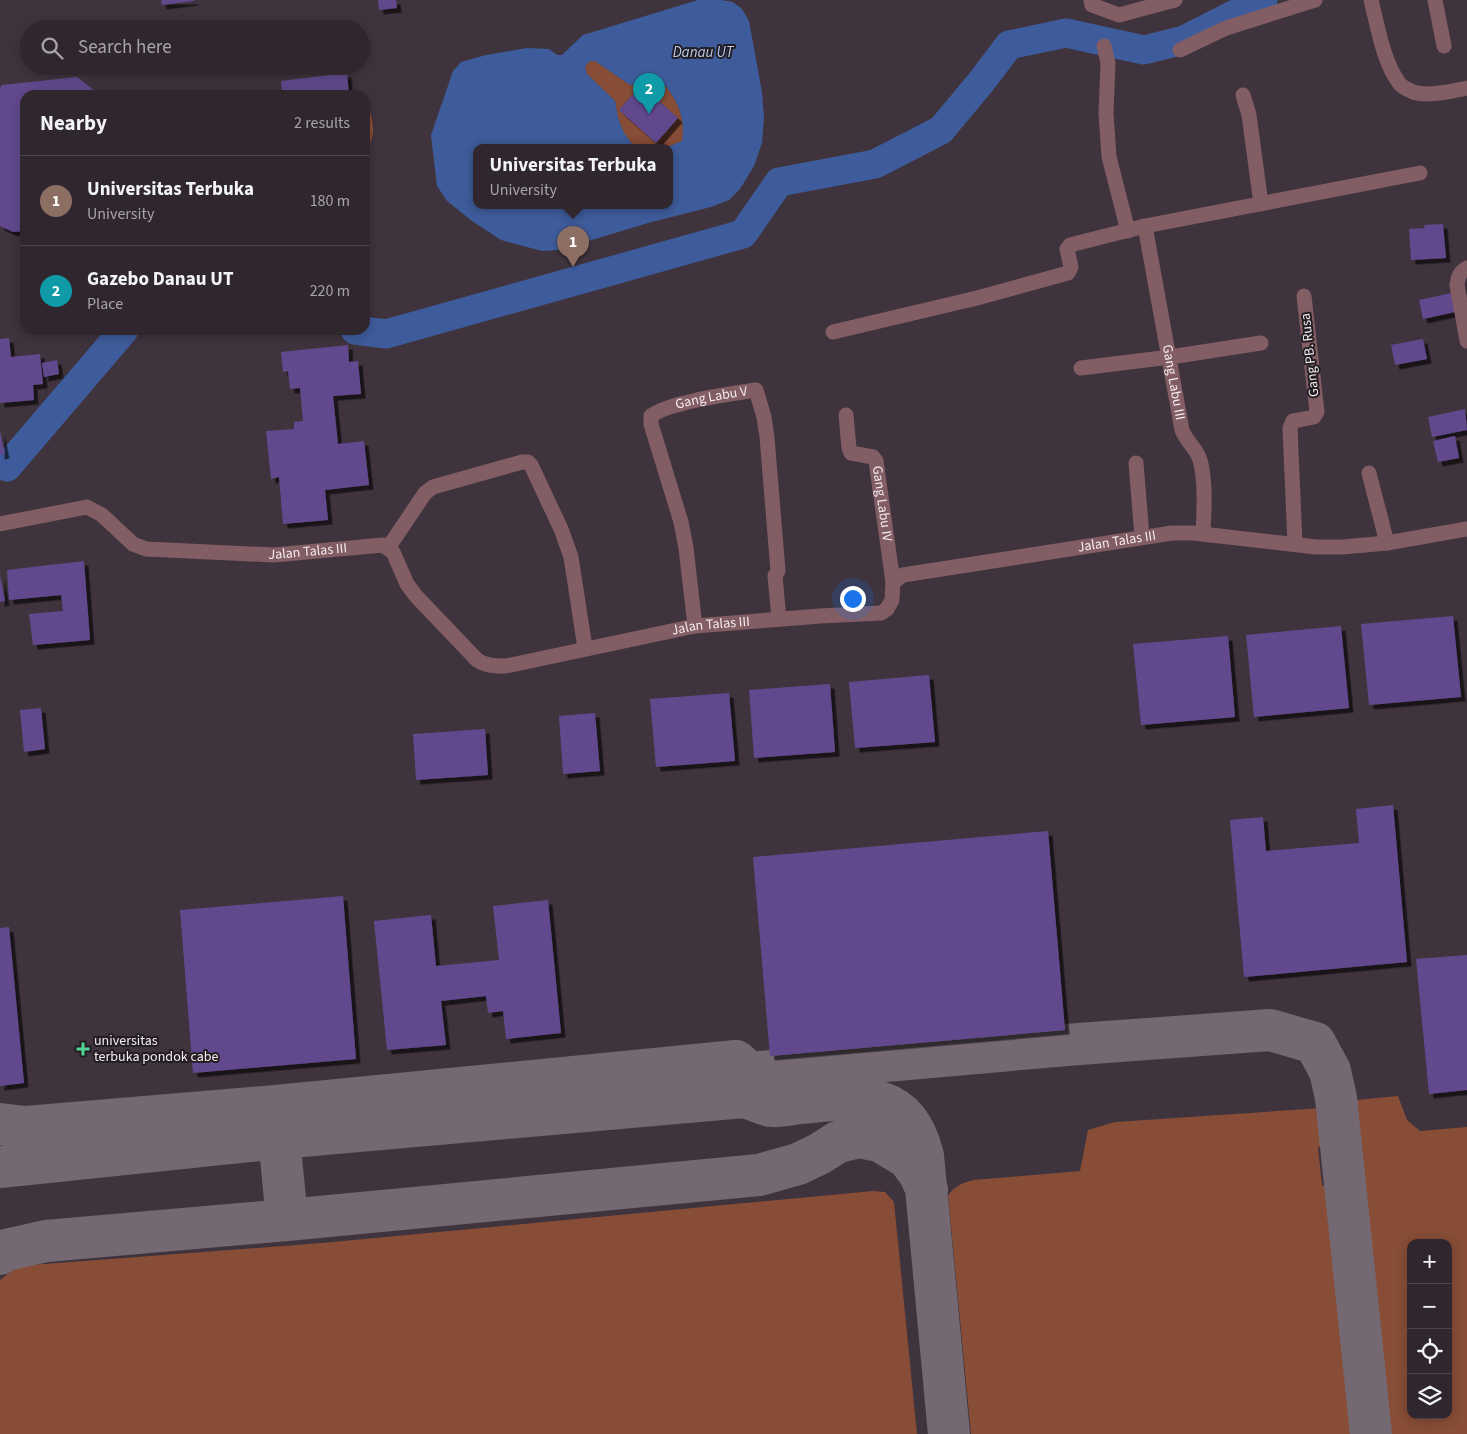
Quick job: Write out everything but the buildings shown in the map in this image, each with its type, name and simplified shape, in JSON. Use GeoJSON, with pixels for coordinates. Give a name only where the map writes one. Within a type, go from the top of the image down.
{"type":"FeatureCollection","features":[{"type":"Feature","properties":{"kind":"street"},"geometry":{"type":"LineString","coordinates":[[1091,0],[1092,5],[1119,15],[1172,0]]}},
{"type":"Feature","properties":{"kind":"street"},"geometry":{"type":"LineString","coordinates":[[1180,50],[1226,28],[1314,0]]}},
{"type":"Feature","properties":{"kind":"street"},"geometry":{"type":"LineString","coordinates":[[1371,0],[1380,40],[1400,85],[1414,92],[1431,93],[1467,88]]}},
{"type":"Feature","properties":{"kind":"street"},"geometry":{"type":"LineString","coordinates":[[1435,0],[1444,46]]}},
{"type":"Feature","properties":{"kind":"street"},"geometry":{"type":"LineString","coordinates":[[1104,46],[1108,63],[1106,114],[1109,157],[1128,231]]}},
{"type":"Feature","properties":{"kind":"street"},"geometry":{"type":"LineString","coordinates":[[1243,95],[1249,115],[1262,204]]}},
{"type":"Feature","properties":{"kind":"street"},"geometry":{"type":"LineString","coordinates":[[833,332],[978,298],[1068,273],[1071,269],[1068,246],[1145,226],[1420,173]]}},
{"type":"Feature","properties":{"kind":"street","name":"Gang Labu III"},"geometry":{"type":"LineString","coordinates":[[1145,226],[1183,434],[1201,462],[1204,499],[1203,534]]}},
{"type":"Feature","properties":{"kind":"street"},"geometry":{"type":"LineString","coordinates":[[1467,268],[1461,271],[1457,284],[1467,341]]}},
{"type":"Feature","properties":{"kind":"street","name":"Gang PB. Rusa"},"geometry":{"type":"LineString","coordinates":[[1295,544],[1290,428],[1293,421],[1314,417],[1317,412],[1304,296]]}},
{"type":"Feature","properties":{"kind":"street"},"geometry":{"type":"LineString","coordinates":[[1081,368],[1260,343]]}},
{"type":"Feature","properties":{"kind":"street","name":"Gang Labu V"},"geometry":{"type":"LineString","coordinates":[[695,626],[681,522],[650,418],[653,414],[691,402],[756,390],[764,417],[767,437],[778,571],[775,576],[779,619]]}},
{"type":"Feature","properties":{"kind":"street","name":"Gang Labu IV"},"geometry":{"type":"LineString","coordinates":[[846,415],[850,453],[874,457],[876,461],[893,582]]}},
{"type":"Feature","properties":{"kind":"street"},"geometry":{"type":"LineString","coordinates":[[388,548],[425,493],[433,487],[522,462],[528,462],[566,543],[574,571],[585,648]]}},
{"type":"Feature","properties":{"kind":"street"},"geometry":{"type":"LineString","coordinates":[[1136,463],[1142,537]]}},
{"type":"Feature","properties":{"kind":"street"},"geometry":{"type":"LineString","coordinates":[[1369,473],[1387,543]]}},
{"type":"Feature","properties":{"kind":"street","name":"Jalan Talas III"},"geometry":{"type":"LineString","coordinates":[[0,524],[86,507],[102,515],[133,544],[146,549],[274,555],[383,545],[393,552],[407,584],[416,596],[482,663],[494,666],[506,666],[695,626],[881,613],[887,609],[892,600],[893,582],[907,574],[1142,537],[1179,533],[1203,534],[1316,547],[1336,547],[1387,543],[1467,529]]}},
{"type":"Feature","properties":{"kind":"shaded area"},"geometry":{"type":"Polygon","coordinates":[[[590,61],[595,61],[630,85],[651,82],[665,85],[680,111],[683,125],[682,141],[673,145],[632,144],[624,133],[618,118],[615,101],[587,74],[585,66],[590,61]],[[641,85],[619,110],[656,143],[678,118],[641,85]]]}},
{"type":"Feature","properties":{"kind":"shaded area"},"geometry":{"type":"Polygon","coordinates":[[[370,111],[373,124],[370,143],[370,111]]]}},
{"type":"Feature","properties":{"kind":"shaded area"},"geometry":{"type":"Polygon","coordinates":[[[1398,1096],[1407,1120],[1420,1131],[1467,1127],[1467,1434],[1381,1434],[1356,1100],[1398,1096]]]}},
{"type":"Feature","properties":{"kind":"shaded area"},"geometry":{"type":"Polygon","coordinates":[[[1322,1108],[1328,1141],[1318,1148],[1322,1185],[1331,1186],[1355,1434],[971,1434],[948,1195],[954,1189],[962,1183],[974,1180],[1080,1171],[1088,1130],[1115,1122],[1322,1108]]]}},
{"type":"Feature","properties":{"kind":"shaded area"},"geometry":{"type":"Polygon","coordinates":[[[873,1191],[885,1192],[894,1202],[917,1434],[0,1434],[0,1280],[18,1266],[322,1243],[873,1191]]]}},
{"type":"Feature","properties":{"kind":"water","name":"Danau UT"},"geometry":{"type":"Polygon","coordinates":[[[698,0],[733,2],[742,9],[749,21],[762,92],[764,118],[762,143],[754,166],[740,189],[729,200],[711,207],[648,223],[559,250],[542,251],[501,240],[472,221],[447,201],[437,186],[431,135],[453,71],[461,62],[486,55],[527,48],[549,49],[557,55],[562,55],[583,35],[698,0]],[[590,61],[585,66],[587,74],[615,101],[618,118],[624,133],[632,144],[473,144],[473,209],[673,209],[673,145],[682,141],[683,125],[680,111],[665,85],[651,82],[630,85],[595,61],[590,61]]]}},
{"type":"Feature","properties":{"kind":"waterway"},"geometry":{"type":"LineString","coordinates":[[370,332],[386,334],[743,234],[779,182],[875,164],[941,130],[1009,45],[1066,33],[1144,50],[1184,40],[1263,0]]}},
{"type":"Feature","properties":{"kind":"waterway"},"geometry":{"type":"LineString","coordinates":[[7,467],[120,335]]}},
{"type":"Feature","properties":{"kind":"waterway"},"geometry":{"type":"LineString","coordinates":[[0,472],[7,467]]}},
{"type":"Feature","properties":{"kind":"taxiway"},"geometry":{"type":"LineString","coordinates":[[287,1220],[276,1106],[736,1061],[749,1073],[1079,1044],[1270,1030],[1315,1043],[1330,1071],[1336,1098],[1371,1434]]}},
{"type":"Feature","properties":{"kind":"taxiway"},"geometry":{"type":"LineString","coordinates":[[0,1167],[279,1138],[744,1097],[774,1106],[841,1099],[876,1101],[892,1107],[905,1117],[915,1133],[923,1156],[949,1434]]}},
{"type":"Feature","properties":{"kind":"taxiway"},"geometry":{"type":"LineString","coordinates":[[0,1124],[26,1127],[276,1106]]}},
{"type":"Feature","properties":{"kind":"taxiway"},"geometry":{"type":"LineString","coordinates":[[0,1254],[6,1250],[46,1241],[759,1175],[798,1164],[838,1142],[859,1137],[880,1141],[908,1158],[919,1173],[927,1190]]}},
{"type":"Feature","properties":{"kind":"place","name":"Gazebo Danau UT"},"geometry":{"type":"Point","coordinates":[649,114]}},
{"type":"Feature","properties":{"kind":"place","name":"Universitas Terbuka"},"geometry":{"type":"Point","coordinates":[573,267]}},
{"type":"Feature","properties":{"kind":"place","name":"universitas terbuka pondok cabe"},"geometry":{"type":"Point","coordinates":[83,1049]}}]}
